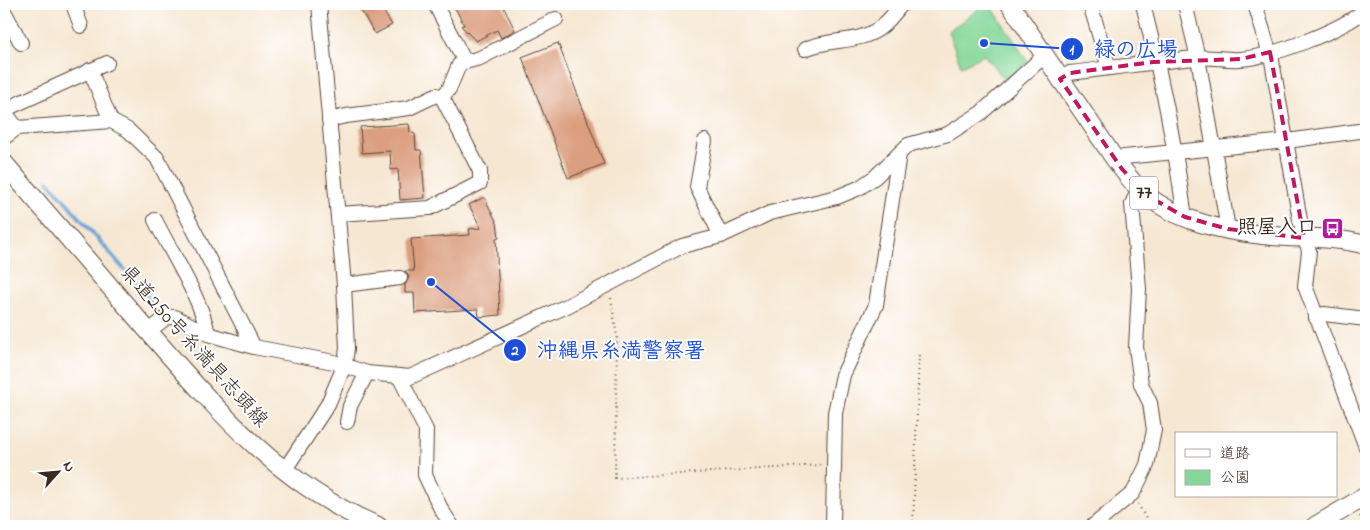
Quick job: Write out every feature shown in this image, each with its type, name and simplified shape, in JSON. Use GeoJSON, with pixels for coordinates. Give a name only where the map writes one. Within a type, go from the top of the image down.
{"type":"FeatureCollection","features":[{"type":"Feature","properties":{"kind":"main road","name":"77"},"geometry":{"type":"LineString","coordinates":[[1010,4],[1114,158],[1140,189],[1153,200],[1185,217],[1228,230],[1304,238],[1332,238],[1366,244]]}},
{"type":"Feature","properties":{"kind":"main road","name":"県道250号糸満具志頭線"},"geometry":{"type":"LineString","coordinates":[[4,163],[200,391],[253,446],[284,471],[342,509],[378,526]]}},
{"type":"Feature","properties":{"kind":"main road"},"geometry":{"type":"LineString","coordinates":[[1315,526],[1366,496]]}},
{"type":"Feature","properties":{"kind":"street"},"geometry":{"type":"LineString","coordinates":[[73,4],[81,26]]}},
{"type":"Feature","properties":{"kind":"street"},"geometry":{"type":"LineString","coordinates":[[284,471],[328,404],[345,364],[347,329],[344,285],[319,4]]}},
{"type":"Feature","properties":{"kind":"street"},"geometry":{"type":"LineString","coordinates":[[435,4],[465,62]]}},
{"type":"Feature","properties":{"kind":"street"},"geometry":{"type":"LineString","coordinates":[[805,49],[816,44],[870,34],[888,21],[902,4]]}},
{"type":"Feature","properties":{"kind":"street"},"geometry":{"type":"LineString","coordinates":[[1090,4],[1109,68]]}},
{"type":"Feature","properties":{"kind":"street"},"geometry":{"type":"LineString","coordinates":[[1143,4],[1158,62],[1176,152],[1185,217]]}},
{"type":"Feature","properties":{"kind":"street"},"geometry":{"type":"LineString","coordinates":[[1185,4],[1198,58],[1228,230]]}},
{"type":"Feature","properties":{"kind":"street"},"geometry":{"type":"LineString","coordinates":[[1258,5],[1270,52],[1304,238],[1310,251],[1305,286],[1366,448]]}},
{"type":"Feature","properties":{"kind":"street"},"geometry":{"type":"LineString","coordinates":[[1060,79],[1070,73],[1158,62],[1198,58],[1241,59],[1270,52],[1341,27],[1366,11]]}},
{"type":"Feature","properties":{"kind":"street"},"geometry":{"type":"LineString","coordinates":[[4,12],[21,43]]}},
{"type":"Feature","properties":{"kind":"street"},"geometry":{"type":"LineString","coordinates":[[442,97],[449,89],[459,65],[480,58],[556,19]]}},
{"type":"Feature","properties":{"kind":"street"},"geometry":{"type":"LineString","coordinates":[[149,331],[162,320],[175,317],[208,334],[254,348],[287,352],[345,364],[367,373],[410,377],[427,371],[609,285],[682,246],[721,236],[770,213],[836,197],[859,188],[875,177],[908,145],[948,134],[981,113],[1044,56]]}},
{"type":"Feature","properties":{"kind":"street"},"geometry":{"type":"LineString","coordinates":[[17,128],[4,110],[107,63]]}},
{"type":"Feature","properties":{"kind":"street"},"geometry":{"type":"LineString","coordinates":[[90,70],[111,121]]}},
{"type":"Feature","properties":{"kind":"street"},"geometry":{"type":"LineString","coordinates":[[329,120],[409,108],[436,95],[442,97],[480,171],[480,183],[430,208],[338,214]]}},
{"type":"Feature","properties":{"kind":"street"},"geometry":{"type":"LineString","coordinates":[[4,138],[17,128],[111,121],[128,130],[157,158],[254,348]]}},
{"type":"Feature","properties":{"kind":"street"},"geometry":{"type":"LineString","coordinates":[[1114,158],[1287,141],[1366,130]]}},
{"type":"Feature","properties":{"kind":"street"},"geometry":{"type":"LineString","coordinates":[[705,141],[696,187],[721,236]]}},
{"type":"Feature","properties":{"kind":"street"},"geometry":{"type":"LineString","coordinates":[[833,526],[835,412],[843,375],[876,305],[899,154]]}},
{"type":"Feature","properties":{"kind":"street"},"geometry":{"type":"LineString","coordinates":[[1093,526],[1133,493],[1147,465],[1154,430],[1150,403],[1141,384],[1136,347],[1139,288],[1132,204],[1140,189]]}},
{"type":"Feature","properties":{"kind":"street"},"geometry":{"type":"LineString","coordinates":[[155,220],[206,323],[208,334]]}},
{"type":"Feature","properties":{"kind":"street"},"geometry":{"type":"LineString","coordinates":[[344,285],[400,278]]}},
{"type":"Feature","properties":{"kind":"street"},"geometry":{"type":"LineString","coordinates":[[1316,318],[1324,314],[1366,319]]}},
{"type":"Feature","properties":{"kind":"street"},"geometry":{"type":"LineString","coordinates":[[347,422],[350,406],[367,373]]}},
{"type":"Feature","properties":{"kind":"street"},"geometry":{"type":"LineString","coordinates":[[399,376],[426,430],[425,476],[433,495],[452,526]]}},
{"type":"Feature","properties":{"kind":"path"},"geometry":{"type":"LineString","coordinates":[[609,285],[617,336],[615,478],[834,464]]}},
{"type":"Feature","properties":{"kind":"path"},"geometry":{"type":"LineString","coordinates":[[913,526],[919,353]]}},
{"type":"Feature","properties":{"kind":"path"},"geometry":{"type":"LineString","coordinates":[[1133,493],[1150,526]]}},
{"type":"Feature","properties":{"kind":"highlighted area"},"geometry":{"type":"Polygon","coordinates":[[[1270,52],[1304,238],[1228,229],[1185,217],[1146,195],[1122,169],[1060,79],[1070,73],[1153,62],[1241,59],[1270,52]]]}},
{"type":"Feature","properties":{"kind":"green space"},"geometry":{"type":"Polygon","coordinates":[[[986,4],[990,4],[1028,62],[1005,80],[984,55],[961,66],[948,31],[986,4]]]}},
{"type":"Feature","properties":{"kind":"building"},"geometry":{"type":"Polygon","coordinates":[[[357,4],[379,4],[392,25],[375,34],[357,4]]]}},
{"type":"Feature","properties":{"kind":"building"},"geometry":{"type":"Polygon","coordinates":[[[453,4],[502,4],[515,30],[501,38],[497,30],[476,41],[461,26],[464,25],[453,4]]]}},
{"type":"Feature","properties":{"kind":"building"},"geometry":{"type":"Polygon","coordinates":[[[558,43],[604,164],[568,178],[522,57],[558,43]]]}},
{"type":"Feature","properties":{"kind":"building"},"geometry":{"type":"Polygon","coordinates":[[[409,124],[410,132],[415,134],[416,150],[421,150],[425,198],[400,200],[398,169],[391,170],[390,151],[362,153],[360,127],[409,124]]]}},
{"type":"Feature","properties":{"kind":"building"},"geometry":{"type":"Polygon","coordinates":[[[484,197],[497,223],[499,237],[496,238],[500,315],[479,317],[478,309],[415,313],[414,293],[405,293],[405,285],[409,277],[405,271],[414,271],[411,239],[470,235],[469,229],[481,228],[469,205],[484,197]]]}},
{"type":"Feature","properties":{"kind":"waterway"},"geometry":{"type":"LineString","coordinates":[[48,181],[154,304]]}},
{"type":"Feature","properties":{"kind":"place","name":"緑の広場"},"geometry":{"type":"Point","coordinates":[984,43]}},
{"type":"Feature","properties":{"kind":"place","name":"照屋入口"},"geometry":{"type":"Point","coordinates":[1333,228]}},
{"type":"Feature","properties":{"kind":"place","name":"沖縄県糸満警察署"},"geometry":{"type":"Point","coordinates":[431,282]}}]}
